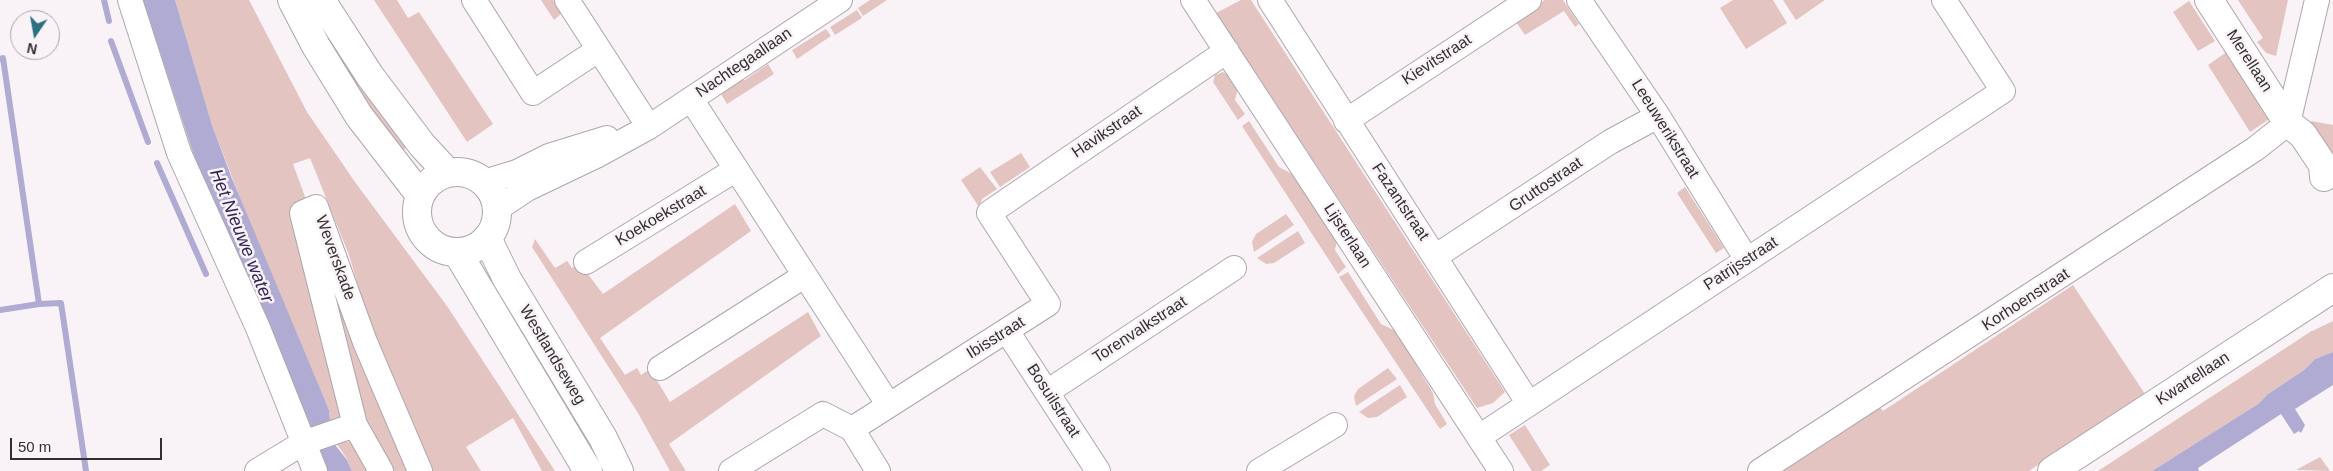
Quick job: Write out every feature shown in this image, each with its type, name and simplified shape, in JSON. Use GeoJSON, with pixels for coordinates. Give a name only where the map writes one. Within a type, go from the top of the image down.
{"type":"FeatureCollection","features":[{"type":"Feature","properties":{"kind":"main road"},"geometry":{"type":"LineString","coordinates":[[292,0],[316,46],[360,116],[420,195]]}},
{"type":"Feature","properties":{"kind":"main road"},"geometry":{"type":"LineString","coordinates":[[321,0],[370,76],[422,145],[447,172]]}},
{"type":"Feature","properties":{"kind":"main road","name":"Merellaan"},"geometry":{"type":"LineString","coordinates":[[2209,0],[2288,122],[2295,147],[2310,168],[2328,184]]}},
{"type":"Feature","properties":{"kind":"main road"},"geometry":{"type":"LineString","coordinates":[[447,172],[467,172],[484,182],[493,194],[497,209],[495,225],[487,238],[476,247],[457,252],[436,246],[425,237],[416,216],[420,195],[430,181],[447,172]]}},
{"type":"Feature","properties":{"kind":"main road","name":"Westlandseweg"},"geometry":{"type":"LineString","coordinates":[[487,238],[506,279],[603,438],[619,471]]}},
{"type":"Feature","properties":{"kind":"main road","name":"Westlandseweg"},"geometry":{"type":"LineString","coordinates":[[457,252],[588,471]]}},
{"type":"Feature","properties":{"kind":"main road","name":"Kwartellaan"},"geometry":{"type":"LineString","coordinates":[[2052,471],[2333,288]]}},
{"type":"Feature","properties":{"kind":"street"},"geometry":{"type":"LineString","coordinates":[[130,0],[179,153],[258,328],[315,471]]}},
{"type":"Feature","properties":{"kind":"street"},"geometry":{"type":"LineString","coordinates":[[474,0],[533,93],[598,50]]}},
{"type":"Feature","properties":{"kind":"street"},"geometry":{"type":"LineString","coordinates":[[567,0],[649,127]]}},
{"type":"Feature","properties":{"kind":"street","name":"Nachtegaallaan"},"geometry":{"type":"LineString","coordinates":[[497,209],[527,189],[596,156],[649,127],[840,0]]}},
{"type":"Feature","properties":{"kind":"street","name":"Fazantstraat"},"geometry":{"type":"LineString","coordinates":[[1270,0],[1346,120],[1436,256],[1529,404]]}},
{"type":"Feature","properties":{"kind":"street","name":"Kievitstraat"},"geometry":{"type":"LineString","coordinates":[[1346,120],[1529,0]]}},
{"type":"Feature","properties":{"kind":"street","name":"Leeuwerikstraat"},"geometry":{"type":"LineString","coordinates":[[1580,0],[1658,116],[1746,260]]}},
{"type":"Feature","properties":{"kind":"street","name":"Patrijsstraat"},"geometry":{"type":"LineString","coordinates":[[1479,437],[2003,91],[1944,0]]}},
{"type":"Feature","properties":{"kind":"street","name":"Merellaan"},"geometry":{"type":"LineString","coordinates":[[2288,122],[2317,0]]}},
{"type":"Feature","properties":{"kind":"street","name":"Lijsterlaan"},"geometry":{"type":"LineString","coordinates":[[1204,4],[1227,51],[1501,471]]}},
{"type":"Feature","properties":{"kind":"street","name":"Havikstraat"},"geometry":{"type":"LineString","coordinates":[[989,213],[1227,51]]}},
{"type":"Feature","properties":{"kind":"street"},"geometry":{"type":"LineString","coordinates":[[691,99],[735,170],[888,404]]}},
{"type":"Feature","properties":{"kind":"street","name":"Gruttostraat"},"geometry":{"type":"LineString","coordinates":[[1436,256],[1610,142],[1658,116]]}},
{"type":"Feature","properties":{"kind":"street","name":"Korhoenstraat"},"geometry":{"type":"LineString","coordinates":[[1760,471],[2247,154],[2288,122]]}},
{"type":"Feature","properties":{"kind":"street","name":"Nachtegaallaan"},"geometry":{"type":"LineString","coordinates":[[484,182],[517,172],[549,156],[649,127]]}},
{"type":"Feature","properties":{"kind":"street","name":"Koekoekstraat"},"geometry":{"type":"LineString","coordinates":[[586,262],[735,170]]}},
{"type":"Feature","properties":{"kind":"street","name":"Weverskade"},"geometry":{"type":"LineString","coordinates":[[381,471],[349,427],[302,213],[316,206],[365,342],[420,471]]}},
{"type":"Feature","properties":{"kind":"street","name":"Ibisstraat"},"geometry":{"type":"LineString","coordinates":[[852,429],[888,404],[1048,304],[989,213]]}},
{"type":"Feature","properties":{"kind":"street","name":"Torenvalkstraat"},"geometry":{"type":"LineString","coordinates":[[1047,392],[1234,268]]}},
{"type":"Feature","properties":{"kind":"street"},"geometry":{"type":"LineString","coordinates":[[660,368],[804,276]]}},
{"type":"Feature","properties":{"kind":"street","name":"Bosuilstraat"},"geometry":{"type":"LineString","coordinates":[[1007,331],[1098,471]]}},
{"type":"Feature","properties":{"kind":"street"},"geometry":{"type":"LineString","coordinates":[[731,471],[823,414],[852,429],[878,471]]}},
{"type":"Feature","properties":{"kind":"street"},"geometry":{"type":"LineString","coordinates":[[1259,471],[1335,425]]}},
{"type":"Feature","properties":{"kind":"street"},"geometry":{"type":"LineString","coordinates":[[257,471],[303,442],[349,427]]}},
{"type":"Feature","properties":{"kind":"shaded area"},"geometry":{"type":"Polygon","coordinates":[[[175,0],[249,0],[307,112],[355,182],[447,306],[555,471],[542,471],[513,418],[466,447],[481,471],[427,471],[373,335],[349,255],[310,158],[293,164],[308,205],[345,415],[331,427],[329,410],[256,239],[212,125],[175,0]]]}},
{"type":"Feature","properties":{"kind":"shaded area"},"geometry":{"type":"Polygon","coordinates":[[[300,0],[314,0],[412,143],[398,154],[300,0]]]}},
{"type":"Feature","properties":{"kind":"shaded area"},"geometry":{"type":"Polygon","coordinates":[[[374,0],[397,0],[408,18],[419,12],[493,124],[467,142],[374,0]]]}},
{"type":"Feature","properties":{"kind":"shaded area"},"geometry":{"type":"Polygon","coordinates":[[[541,0],[553,0],[562,13],[554,20],[541,0]]]}},
{"type":"Feature","properties":{"kind":"shaded area"},"geometry":{"type":"Polygon","coordinates":[[[870,0],[887,0],[863,16],[858,8],[870,0]]]}},
{"type":"Feature","properties":{"kind":"shaded area"},"geometry":{"type":"Polygon","coordinates":[[[1241,0],[1251,0],[1505,392],[1493,403],[1477,408],[1216,13],[1241,0]]]}},
{"type":"Feature","properties":{"kind":"shaded area"},"geometry":{"type":"Polygon","coordinates":[[[1545,0],[1563,0],[1579,24],[1575,27],[1564,11],[1525,35],[1514,19],[1545,0]]]}},
{"type":"Feature","properties":{"kind":"shaded area"},"geometry":{"type":"Polygon","coordinates":[[[1733,0],[1773,0],[1787,23],[1746,49],[1720,8],[1733,0]]]}},
{"type":"Feature","properties":{"kind":"shaded area"},"geometry":{"type":"Polygon","coordinates":[[[1783,0],[1825,0],[1796,20],[1783,0]]]}},
{"type":"Feature","properties":{"kind":"shaded area"},"geometry":{"type":"Polygon","coordinates":[[[2238,0],[2288,0],[2276,56],[2266,53],[2257,42],[2263,38],[2238,0]]]}},
{"type":"Feature","properties":{"kind":"shaded area"},"geometry":{"type":"Polygon","coordinates":[[[2189,1],[2215,41],[2198,51],[2173,12],[2189,1]]]}},
{"type":"Feature","properties":{"kind":"shaded area"},"geometry":{"type":"Polygon","coordinates":[[[857,10],[862,18],[835,35],[830,27],[857,10]]]}},
{"type":"Feature","properties":{"kind":"shaded area"},"geometry":{"type":"Polygon","coordinates":[[[826,29],[831,36],[797,59],[792,50],[826,29]]]}},
{"type":"Feature","properties":{"kind":"shaded area"},"geometry":{"type":"Polygon","coordinates":[[[2228,51],[2271,118],[2250,132],[2208,65],[2228,51]]]}},
{"type":"Feature","properties":{"kind":"shaded area"},"geometry":{"type":"Polygon","coordinates":[[[768,64],[774,74],[727,104],[721,94],[712,99],[736,79],[745,80],[768,64]]]}},
{"type":"Feature","properties":{"kind":"shaded area"},"geometry":{"type":"Polygon","coordinates":[[[1223,72],[1229,75],[1238,88],[1235,100],[1245,114],[1238,120],[1213,82],[1215,75],[1223,72]]]}},
{"type":"Feature","properties":{"kind":"shaded area"},"geometry":{"type":"Polygon","coordinates":[[[1249,121],[1279,167],[1294,175],[1337,240],[1335,250],[1346,267],[1338,274],[1242,126],[1249,121]]]}},
{"type":"Feature","properties":{"kind":"shaded area"},"geometry":{"type":"Polygon","coordinates":[[[2311,121],[2333,125],[2333,163],[2312,129],[2311,121]]]}},
{"type":"Feature","properties":{"kind":"shaded area"},"geometry":{"type":"Polygon","coordinates":[[[1021,153],[1030,167],[1000,187],[990,172],[1021,153]]]}},
{"type":"Feature","properties":{"kind":"shaded area"},"geometry":{"type":"Polygon","coordinates":[[[980,167],[997,189],[982,199],[979,207],[961,180],[980,167]]]}},
{"type":"Feature","properties":{"kind":"shaded area"},"geometry":{"type":"Polygon","coordinates":[[[1685,187],[1724,248],[1716,253],[1677,193],[1685,187]]]}},
{"type":"Feature","properties":{"kind":"shaded area"},"geometry":{"type":"Polygon","coordinates":[[[735,204],[751,231],[600,338],[625,375],[637,368],[641,375],[650,369],[670,402],[808,312],[821,336],[669,444],[686,471],[670,471],[638,413],[532,247],[535,239],[555,268],[567,261],[572,268],[580,264],[603,294],[735,204]]]}},
{"type":"Feature","properties":{"kind":"shaded area"},"geometry":{"type":"Polygon","coordinates":[[[1286,214],[1294,225],[1254,252],[1252,242],[1256,234],[1286,214]]]}},
{"type":"Feature","properties":{"kind":"shaded area"},"geometry":{"type":"Polygon","coordinates":[[[307,215],[408,471],[387,471],[367,435],[307,215]]]}},
{"type":"Feature","properties":{"kind":"shaded area"},"geometry":{"type":"Polygon","coordinates":[[[1298,231],[1305,243],[1274,263],[1266,264],[1257,258],[1298,231]]]}},
{"type":"Feature","properties":{"kind":"shaded area"},"geometry":{"type":"Polygon","coordinates":[[[1348,272],[1381,324],[1396,331],[1433,393],[1435,404],[1447,424],[1440,429],[1339,277],[1348,272]]]}},
{"type":"Feature","properties":{"kind":"shaded area"},"geometry":{"type":"Polygon","coordinates":[[[2073,285],[2145,394],[2029,471],[1778,471],[1878,405],[1883,411],[2073,285]]]}},
{"type":"Feature","properties":{"kind":"shaded area"},"geometry":{"type":"Polygon","coordinates":[[[2333,321],[2333,352],[2315,359],[2304,370],[2268,394],[2258,404],[2152,471],[2098,471],[2310,332],[2333,321]]]}},
{"type":"Feature","properties":{"kind":"shaded area"},"geometry":{"type":"Polygon","coordinates":[[[1388,368],[1397,379],[1356,406],[1354,396],[1358,389],[1388,368]]]}},
{"type":"Feature","properties":{"kind":"shaded area"},"geometry":{"type":"Polygon","coordinates":[[[1400,385],[1407,397],[1377,417],[1368,418],[1359,412],[1400,385]]]}},
{"type":"Feature","properties":{"kind":"shaded area"},"geometry":{"type":"Polygon","coordinates":[[[1525,425],[1550,465],[1541,471],[1532,471],[1509,435],[1525,425]]]}},
{"type":"Feature","properties":{"kind":"shaded area"},"geometry":{"type":"Polygon","coordinates":[[[332,441],[356,442],[378,471],[352,471],[337,444],[332,441]]]}},
{"type":"Feature","properties":{"kind":"shaded area"},"geometry":{"type":"Polygon","coordinates":[[[2320,457],[2330,471],[2296,470],[2320,457]]]}},
{"type":"Feature","properties":{"kind":"water","name":"Het Nieuwe water"},"geometry":{"type":"Polygon","coordinates":[[[143,0],[175,0],[212,125],[231,176],[329,410],[332,441],[347,460],[352,471],[324,471],[195,159],[143,0]]]}},
{"type":"Feature","properties":{"kind":"water"},"geometry":{"type":"Polygon","coordinates":[[[2333,352],[2333,385],[2295,409],[2305,425],[2301,433],[2299,431],[2294,434],[2281,414],[2198,468],[2199,471],[2152,471],[2258,404],[2268,394],[2304,370],[2315,359],[2333,352]]]}},
{"type":"Feature","properties":{"kind":"waterway"},"geometry":{"type":"LineString","coordinates":[[104,0],[109,21]]}},
{"type":"Feature","properties":{"kind":"waterway"},"geometry":{"type":"LineString","coordinates":[[111,41],[148,142]]}},
{"type":"Feature","properties":{"kind":"waterway"},"geometry":{"type":"LineString","coordinates":[[0,59],[3,58],[39,304],[61,303],[86,471]]}},
{"type":"Feature","properties":{"kind":"waterway"},"geometry":{"type":"LineString","coordinates":[[157,163],[206,274]]}},
{"type":"Feature","properties":{"kind":"waterway"},"geometry":{"type":"LineString","coordinates":[[0,310],[39,304]]}}]}
